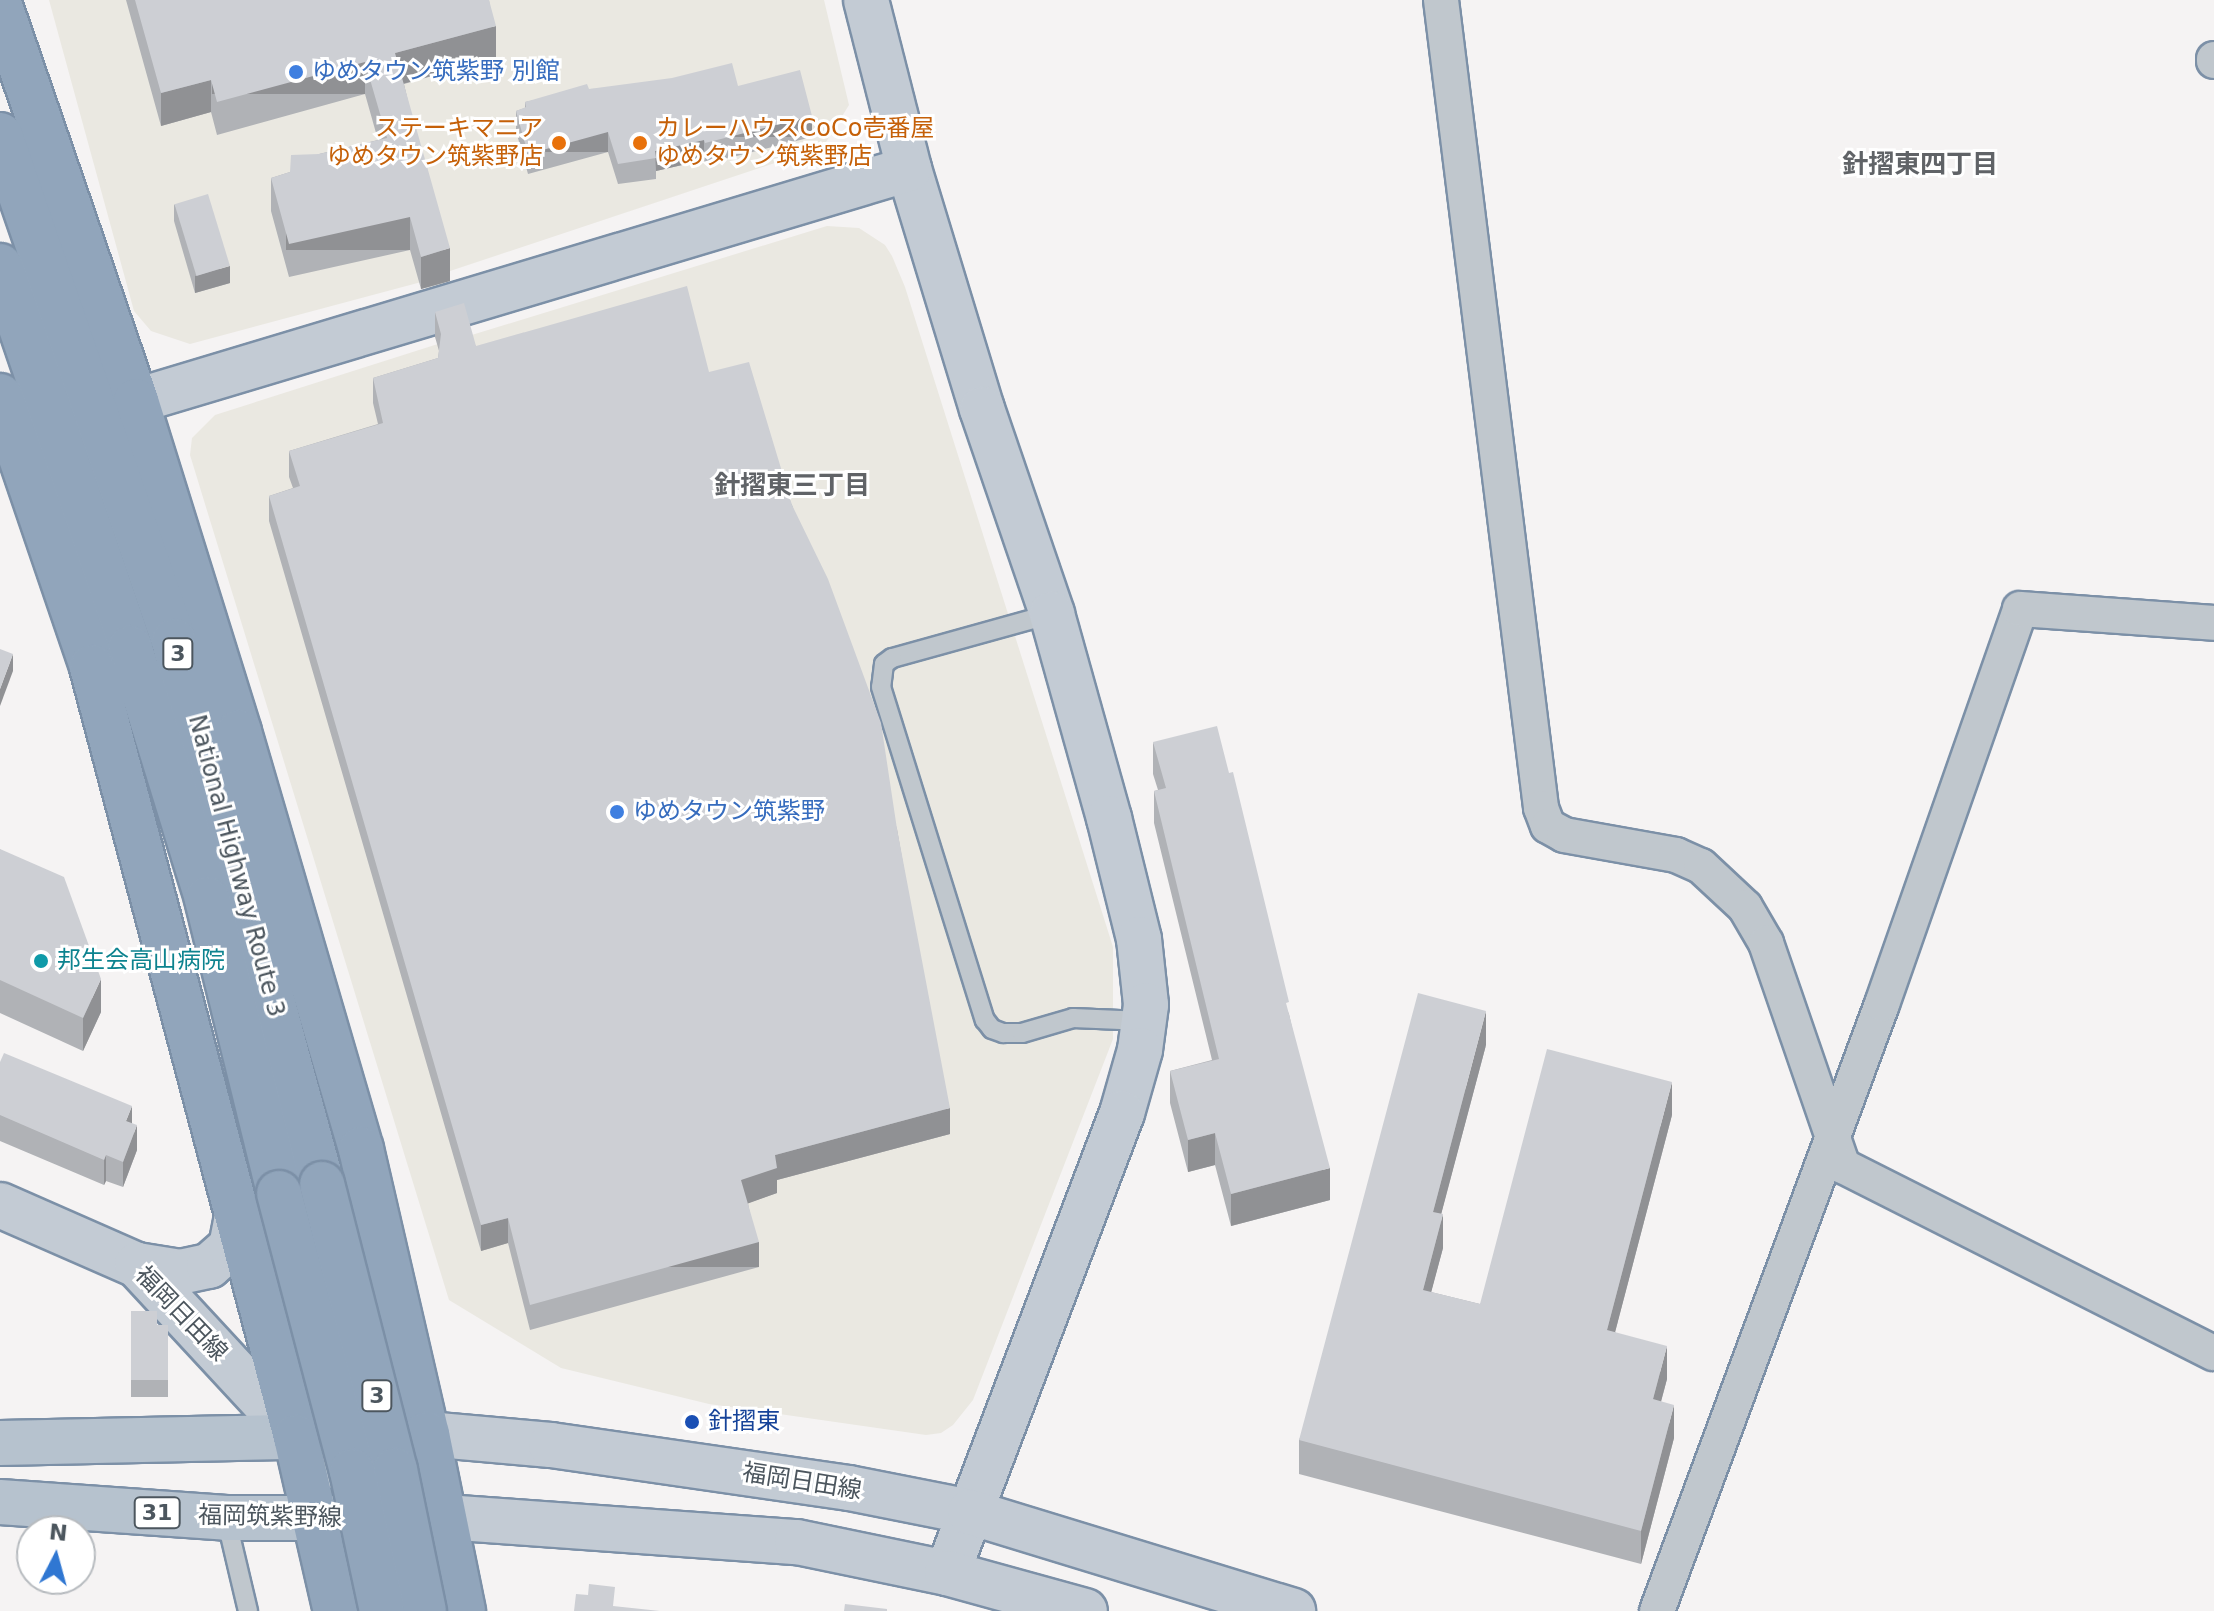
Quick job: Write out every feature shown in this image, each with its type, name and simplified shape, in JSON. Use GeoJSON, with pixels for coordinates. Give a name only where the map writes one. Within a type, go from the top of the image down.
{"type":"FeatureCollection","features":[{"type":"Feature","properties":{"kind":"highway"},"geometry":{"type":"LineString","coordinates":[[0,6],[136,401],[239,732],[356,1134],[427,1434],[463,1611]]}},
{"type":"Feature","properties":{"kind":"highway","name":"National Highway Route 3"},"geometry":{"type":"LineString","coordinates":[[0,135],[174,641],[322,1184],[395,1470],[424,1611]]}},
{"type":"Feature","properties":{"kind":"highway","name":"National Highway Route 3"},"geometry":{"type":"LineString","coordinates":[[0,266],[130,648],[203,884],[352,1471],[382,1611]]}},
{"type":"Feature","properties":{"kind":"highway"},"geometry":{"type":"LineString","coordinates":[[0,396],[92,667],[238,1212],[296,1437],[336,1611]]}},
{"type":"Feature","properties":{"kind":"main road"},"geometry":{"type":"LineString","coordinates":[[0,1443],[296,1437]]}},
{"type":"Feature","properties":{"kind":"main road","name":"福岡筑紫野線"},"geometry":{"type":"LineString","coordinates":[[0,1502],[226,1518],[445,1517]]}},
{"type":"Feature","properties":{"kind":"street"},"geometry":{"type":"LineString","coordinates":[[866,0],[909,169],[982,409],[1052,614],[1139,939],[1144,1021],[1140,1050],[1122,1113],[947,1573]]}},
{"type":"Feature","properties":{"kind":"street"},"geometry":{"type":"LineString","coordinates":[[1441,0],[1541,808],[1548,826],[1564,835],[1676,855],[1701,866],[1745,907],[1766,943],[1843,1166],[2214,1353]]}},
{"type":"Feature","properties":{"kind":"street"},"geometry":{"type":"LineString","coordinates":[[136,401],[909,169]]}},
{"type":"Feature","properties":{"kind":"street"},"geometry":{"type":"LineString","coordinates":[[1657,1611],[1832,1138],[2020,609],[2214,623]]}},
{"type":"Feature","properties":{"kind":"street","name":"福岡日田線"},"geometry":{"type":"LineString","coordinates":[[0,1205],[137,1265],[296,1437],[370,1488],[445,1517],[797,1542],[947,1573],[1042,1606],[1085,1611]]}},
{"type":"Feature","properties":{"kind":"street"},"geometry":{"type":"LineString","coordinates":[[137,1265],[180,1272],[209,1266],[231,1247],[238,1212]]}},
{"type":"Feature","properties":{"kind":"street","name":"福岡日田線"},"geometry":{"type":"LineString","coordinates":[[296,1437],[427,1434],[598,1452],[849,1488],[970,1512],[1293,1611]]}},
{"type":"Feature","properties":{"kind":"lane"},"geometry":{"type":"LineString","coordinates":[[1052,614],[892,658],[884,664],[881,687],[985,1020],[992,1029],[1022,1033],[1073,1018],[1144,1021]]}},
{"type":"Feature","properties":{"kind":"lane"},"geometry":{"type":"LineString","coordinates":[[226,1518],[248,1611]]}},
{"type":"Feature","properties":{"kind":"shaded area","name":"ゆめタウン筑紫野"},"geometry":{"type":"Polygon","coordinates":[[[49,0],[824,0],[849,105],[823,147],[441,274],[462,338],[827,226],[859,228],[885,245],[892,256],[905,287],[1113,947],[1113,1039],[973,1400],[953,1425],[941,1433],[926,1435],[709,1404],[561,1368],[449,1300],[190,455],[192,438],[215,415],[441,343],[425,281],[190,344],[151,331],[134,311],[49,0]]]}},
{"type":"Feature","properties":{"kind":"building","name":"ゆめタウン筑紫野 別館"},"geometry":{"type":"Polygon","coordinates":[[[135,0],[489,0],[496,26],[395,53],[450,248],[421,257],[410,217],[289,244],[271,178],[290,172],[291,155],[319,154],[387,138],[365,62],[217,102],[211,80],[161,93],[135,0]]]}},
{"type":"Feature","properties":{"kind":"building"},"geometry":{"type":"Polygon","coordinates":[[[732,63],[738,86],[800,70],[812,116],[705,143],[704,140],[655,151],[656,158],[618,164],[608,132],[528,154],[516,111],[526,107],[525,102],[587,84],[589,89],[672,78],[732,63]]]}},
{"type":"Feature","properties":{"kind":"building"},"geometry":{"type":"Polygon","coordinates":[[[208,194],[230,266],[196,276],[175,204],[208,194]]]}},
{"type":"Feature","properties":{"kind":"building","name":"ゆめタウン筑紫野"},"geometry":{"type":"Polygon","coordinates":[[[687,286],[709,372],[749,362],[792,505],[828,579],[881,723],[897,829],[950,1108],[775,1155],[777,1168],[741,1180],[759,1242],[530,1305],[508,1218],[481,1225],[269,496],[300,486],[289,451],[383,423],[373,378],[438,358],[441,334],[435,312],[464,303],[476,346],[687,286]]]}},
{"type":"Feature","properties":{"kind":"building"},"geometry":{"type":"Polygon","coordinates":[[[0,649],[13,654],[0,689],[0,649]]]}},
{"type":"Feature","properties":{"kind":"building"},"geometry":{"type":"Polygon","coordinates":[[[1217,726],[1229,773],[1233,772],[1289,1002],[1286,1003],[1330,1168],[1231,1194],[1215,1133],[1188,1140],[1170,1071],[1219,1059],[1154,791],[1166,788],[1153,742],[1217,726]]]}},
{"type":"Feature","properties":{"kind":"building","name":"邦生会高山病院"},"geometry":{"type":"Polygon","coordinates":[[[0,849],[64,877],[101,979],[83,1018],[0,980],[0,849]]]}},
{"type":"Feature","properties":{"kind":"building"},"geometry":{"type":"Polygon","coordinates":[[[1418,993],[1486,1011],[1433,1212],[1443,1214],[1423,1290],[1480,1304],[1547,1049],[1672,1082],[1607,1330],[1667,1346],[1653,1399],[1674,1405],[1641,1531],[1299,1440],[1418,993]]]}},
{"type":"Feature","properties":{"kind":"building"},"geometry":{"type":"Polygon","coordinates":[[[4,1053],[132,1106],[126,1121],[137,1125],[123,1162],[106,1155],[104,1160],[0,1115],[0,1062],[4,1053]]]}},
{"type":"Feature","properties":{"kind":"building"},"geometry":{"type":"Polygon","coordinates":[[[131,1311],[157,1311],[157,1325],[168,1325],[168,1380],[131,1380],[131,1311]]]}},
{"type":"Feature","properties":{"kind":"building"},"geometry":{"type":"Polygon","coordinates":[[[589,1584],[615,1587],[613,1606],[660,1611],[574,1611],[576,1594],[588,1595],[589,1584]]]}},
{"type":"Feature","properties":{"kind":"building"},"geometry":{"type":"Polygon","coordinates":[[[845,1604],[887,1609],[887,1611],[844,1611],[845,1604]]]}},
{"type":"Feature","properties":{"kind":"place","name":"ゆめタウン筑紫野 別館"},"geometry":{"type":"Point","coordinates":[296,72]}},
{"type":"Feature","properties":{"kind":"place","name":"ステーキマニア ゆめタウン筑紫野店"},"geometry":{"type":"Point","coordinates":[559,143]}},
{"type":"Feature","properties":{"kind":"place","name":"カレーハウスCoCo壱番屋 ゆめタウン筑紫野店"},"geometry":{"type":"Point","coordinates":[640,143]}},
{"type":"Feature","properties":{"kind":"place","name":"ゆめタウン筑紫野"},"geometry":{"type":"Point","coordinates":[617,812]}},
{"type":"Feature","properties":{"kind":"place","name":"邦生会高山病院"},"geometry":{"type":"Point","coordinates":[41,961]}},
{"type":"Feature","properties":{"kind":"place","name":"針摺東"},"geometry":{"type":"Point","coordinates":[692,1422]}},
{"type":"Feature","properties":{"kind":"district","name":"針摺東四丁目"},"geometry":{"type":"Point","coordinates":[1920,165]}},
{"type":"Feature","properties":{"kind":"district","name":"針摺東三丁目"},"geometry":{"type":"Point","coordinates":[792,486]}}]}
